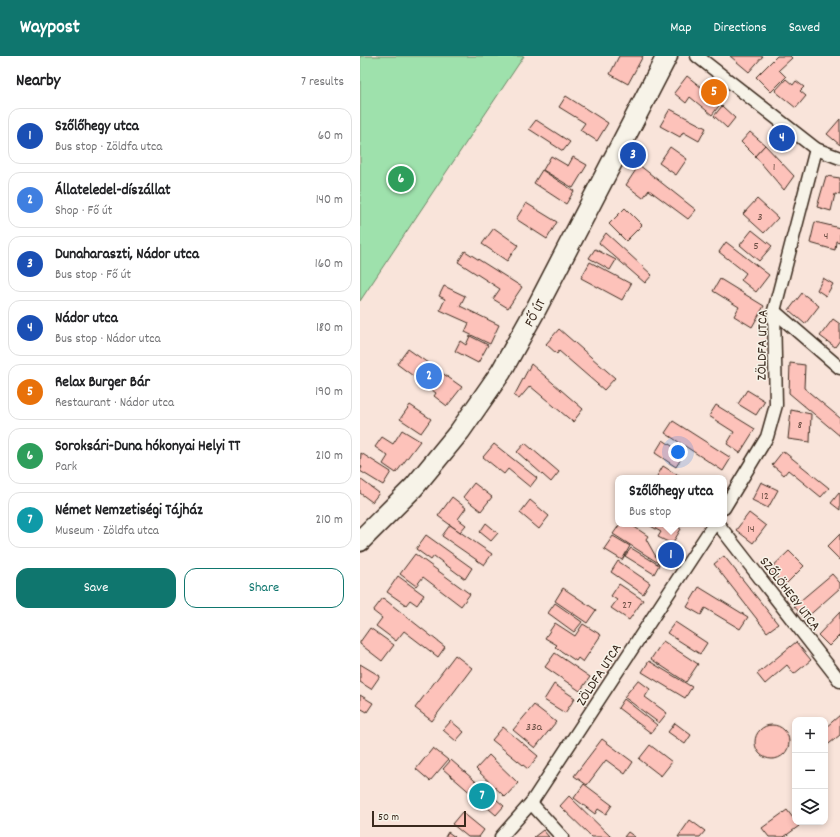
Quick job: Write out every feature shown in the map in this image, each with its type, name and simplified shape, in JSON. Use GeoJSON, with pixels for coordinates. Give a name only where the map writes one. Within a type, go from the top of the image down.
{"type":"FeatureCollection","features":[{"type":"Feature","properties":{"kind":"main road","name":"FŐ ÚT"},"geometry":{"type":"LineString","coordinates":[[360,541],[414,487],[460,431],[501,372],[536,309],[667,56]]}},
{"type":"Feature","properties":{"kind":"street"},"geometry":{"type":"LineString","coordinates":[[697,56],[816,150],[840,158]]}},
{"type":"Feature","properties":{"kind":"street","name":"ZÖLDFA UTCA"},"geometry":{"type":"LineString","coordinates":[[727,503],[767,436],[776,406],[774,311],[816,150]]}},
{"type":"Feature","properties":{"kind":"street"},"geometry":{"type":"LineString","coordinates":[[774,311],[840,368]]}},
{"type":"Feature","properties":{"kind":"street","name":"ZÖLDFA UTCA"},"geometry":{"type":"LineString","coordinates":[[501,837],[531,803],[712,527]]}},
{"type":"Feature","properties":{"kind":"street","name":"SZŐLÖHEGY UTCA"},"geometry":{"type":"LineString","coordinates":[[720,527],[840,681]]}},
{"type":"Feature","properties":{"kind":"street"},"geometry":{"type":"LineString","coordinates":[[531,803],[562,837]]}},
{"type":"Feature","properties":{"kind":"green space"},"geometry":{"type":"Polygon","coordinates":[[[360,56],[524,56],[360,301],[360,56]]]}},
{"type":"Feature","properties":{"kind":"building"},"geometry":{"type":"Polygon","coordinates":[[[619,56],[643,56],[628,84],[610,74],[619,56]]]}},
{"type":"Feature","properties":{"kind":"building"},"geometry":{"type":"Polygon","coordinates":[[[730,56],[763,56],[749,72],[730,56]]]}},
{"type":"Feature","properties":{"kind":"building"},"geometry":{"type":"Polygon","coordinates":[[[777,56],[790,56],[792,58],[779,70],[786,77],[771,92],[756,77],[777,56]]]}},
{"type":"Feature","properties":{"kind":"building"},"geometry":{"type":"Polygon","coordinates":[[[687,76],[721,103],[712,115],[690,97],[686,103],[674,93],[687,76]]]}},
{"type":"Feature","properties":{"kind":"building"},"geometry":{"type":"Polygon","coordinates":[[[786,79],[793,85],[796,81],[804,87],[800,91],[806,96],[796,108],[775,91],[786,79]]]}},
{"type":"Feature","properties":{"kind":"building"},"geometry":{"type":"Polygon","coordinates":[[[566,96],[608,123],[597,141],[580,130],[585,123],[559,107],[566,96]]]}},
{"type":"Feature","properties":{"kind":"building"},"geometry":{"type":"Polygon","coordinates":[[[722,106],[735,118],[727,128],[714,116],[722,106]]]}},
{"type":"Feature","properties":{"kind":"building"},"geometry":{"type":"Polygon","coordinates":[[[670,109],[706,128],[699,141],[683,132],[680,137],[660,126],[670,109]]]}},
{"type":"Feature","properties":{"kind":"building"},"geometry":{"type":"Polygon","coordinates":[[[840,119],[840,145],[827,134],[840,119]]]}},
{"type":"Feature","properties":{"kind":"building"},"geometry":{"type":"Polygon","coordinates":[[[536,120],[570,142],[563,151],[529,129],[536,120]]]}},
{"type":"Feature","properties":{"kind":"building"},"geometry":{"type":"Polygon","coordinates":[[[750,132],[765,145],[755,156],[741,142],[750,132]]]}},
{"type":"Feature","properties":{"kind":"building"},"geometry":{"type":"Polygon","coordinates":[[[765,145],[794,176],[784,190],[755,156],[765,145]]]}},
{"type":"Feature","properties":{"kind":"building"},"geometry":{"type":"Polygon","coordinates":[[[670,147],[687,159],[676,175],[659,163],[670,147]]]}},
{"type":"Feature","properties":{"kind":"building"},"geometry":{"type":"Polygon","coordinates":[[[551,156],[568,166],[573,157],[587,165],[573,188],[543,170],[551,156]]]}},
{"type":"Feature","properties":{"kind":"building"},"geometry":{"type":"Polygon","coordinates":[[[639,165],[696,210],[688,219],[649,190],[643,198],[626,185],[639,165]]]}},
{"type":"Feature","properties":{"kind":"building"},"geometry":{"type":"Polygon","coordinates":[[[542,170],[574,191],[566,204],[534,183],[542,170]]]}},
{"type":"Feature","properties":{"kind":"building"},"geometry":{"type":"Polygon","coordinates":[[[826,176],[840,178],[840,195],[835,194],[831,211],[817,207],[826,176]]]}},
{"type":"Feature","properties":{"kind":"building"},"geometry":{"type":"Polygon","coordinates":[[[757,199],[778,218],[764,233],[743,214],[757,199]]]}},
{"type":"Feature","properties":{"kind":"building"},"geometry":{"type":"Polygon","coordinates":[[[526,203],[557,222],[547,239],[516,219],[526,203]]]}},
{"type":"Feature","properties":{"kind":"building"},"geometry":{"type":"Polygon","coordinates":[[[625,208],[642,225],[626,241],[609,224],[625,208]]]}},
{"type":"Feature","properties":{"kind":"building"},"geometry":{"type":"Polygon","coordinates":[[[815,222],[840,228],[840,242],[836,241],[835,250],[810,243],[815,222]]]}},
{"type":"Feature","properties":{"kind":"building"},"geometry":{"type":"Polygon","coordinates":[[[494,228],[518,245],[507,261],[482,244],[494,228]]]}},
{"type":"Feature","properties":{"kind":"building"},"geometry":{"type":"Polygon","coordinates":[[[752,230],[772,246],[759,261],[740,245],[752,230]]]}},
{"type":"Feature","properties":{"kind":"building"},"geometry":{"type":"Polygon","coordinates":[[[606,233],[652,275],[645,283],[599,243],[606,233]]]}},
{"type":"Feature","properties":{"kind":"building"},"geometry":{"type":"Polygon","coordinates":[[[726,242],[769,275],[756,292],[741,280],[746,273],[719,252],[726,242]]]}},
{"type":"Feature","properties":{"kind":"building"},"geometry":{"type":"Polygon","coordinates":[[[595,249],[616,260],[610,270],[589,258],[595,249]]]}},
{"type":"Feature","properties":{"kind":"building"},"geometry":{"type":"Polygon","coordinates":[[[465,251],[522,287],[508,308],[493,299],[500,289],[458,262],[465,251]]]}},
{"type":"Feature","properties":{"kind":"building"},"geometry":{"type":"Polygon","coordinates":[[[590,262],[631,284],[622,300],[581,278],[590,262]]]}},
{"type":"Feature","properties":{"kind":"building"},"geometry":{"type":"Polygon","coordinates":[[[823,278],[833,284],[826,296],[817,290],[823,278]]]}},
{"type":"Feature","properties":{"kind":"building"},"geometry":{"type":"Polygon","coordinates":[[[720,279],[764,306],[752,327],[734,316],[739,307],[713,291],[720,279]]]}},
{"type":"Feature","properties":{"kind":"building"},"geometry":{"type":"Polygon","coordinates":[[[444,286],[465,296],[460,306],[499,325],[490,344],[465,332],[469,323],[440,310],[445,299],[439,296],[444,286]]]}},
{"type":"Feature","properties":{"kind":"building"},"geometry":{"type":"Polygon","coordinates":[[[802,293],[819,306],[805,324],[789,310],[802,293]]]}},
{"type":"Feature","properties":{"kind":"building"},"geometry":{"type":"Polygon","coordinates":[[[833,319],[840,324],[840,340],[835,347],[820,336],[833,319]]]}},
{"type":"Feature","properties":{"kind":"building"},"geometry":{"type":"Polygon","coordinates":[[[559,329],[615,378],[604,390],[559,351],[557,354],[546,344],[559,329]]]}},
{"type":"Feature","properties":{"kind":"building"},"geometry":{"type":"Polygon","coordinates":[[[470,336],[488,345],[478,363],[455,351],[460,341],[466,345],[470,336]]]}},
{"type":"Feature","properties":{"kind":"building"},"geometry":{"type":"Polygon","coordinates":[[[408,349],[462,387],[447,406],[434,396],[436,393],[397,364],[408,349]]]}},
{"type":"Feature","properties":{"kind":"building"},"geometry":{"type":"Polygon","coordinates":[[[790,363],[805,365],[804,388],[840,418],[840,436],[789,393],[790,363]]]}},
{"type":"Feature","properties":{"kind":"building"},"geometry":{"type":"Polygon","coordinates":[[[531,364],[583,409],[573,422],[530,386],[519,399],[514,396],[531,364]]]}},
{"type":"Feature","properties":{"kind":"building"},"geometry":{"type":"Polygon","coordinates":[[[747,390],[765,401],[756,415],[738,404],[747,390]]]}},
{"type":"Feature","properties":{"kind":"building"},"geometry":{"type":"Polygon","coordinates":[[[410,405],[431,419],[421,433],[400,419],[410,405]]]}},
{"type":"Feature","properties":{"kind":"building"},"geometry":{"type":"Polygon","coordinates":[[[716,405],[755,429],[740,453],[727,444],[734,432],[709,416],[716,405]]]}},
{"type":"Feature","properties":{"kind":"building"},"geometry":{"type":"Polygon","coordinates":[[[791,410],[811,414],[810,442],[788,439],[791,410]]]}},
{"type":"Feature","properties":{"kind":"building"},"geometry":{"type":"Polygon","coordinates":[[[673,421],[731,458],[723,471],[665,433],[673,421]]]}},
{"type":"Feature","properties":{"kind":"building"},"geometry":{"type":"Polygon","coordinates":[[[402,430],[420,441],[396,473],[383,464],[388,456],[375,447],[382,437],[393,444],[402,430]]]}},
{"type":"Feature","properties":{"kind":"building"},"geometry":{"type":"Polygon","coordinates":[[[663,440],[684,454],[676,467],[655,453],[663,440]]]}},
{"type":"Feature","properties":{"kind":"building"},"geometry":{"type":"Polygon","coordinates":[[[525,443],[559,472],[551,482],[517,452],[525,443]]]}},
{"type":"Feature","properties":{"kind":"building"},"geometry":{"type":"Polygon","coordinates":[[[494,444],[537,478],[530,487],[508,469],[504,474],[483,457],[494,444]]]}},
{"type":"Feature","properties":{"kind":"building"},"geometry":{"type":"Polygon","coordinates":[[[783,451],[829,488],[821,497],[788,470],[784,475],[772,465],[783,451]]]}},
{"type":"Feature","properties":{"kind":"building"},"geometry":{"type":"Polygon","coordinates":[[[361,453],[391,472],[383,485],[360,471],[362,467],[360,466],[361,453]]]}},
{"type":"Feature","properties":{"kind":"building"},"geometry":{"type":"Polygon","coordinates":[[[663,466],[677,475],[658,475],[663,466]]]}},
{"type":"Feature","properties":{"kind":"building"},"geometry":{"type":"Polygon","coordinates":[[[360,479],[379,493],[372,502],[360,493],[360,479]]]}},
{"type":"Feature","properties":{"kind":"building"},"geometry":{"type":"Polygon","coordinates":[[[761,482],[778,490],[768,508],[752,500],[761,482]]]}},
{"type":"Feature","properties":{"kind":"building"},"geometry":{"type":"Polygon","coordinates":[[[474,483],[492,497],[481,511],[463,497],[474,483]]]}},
{"type":"Feature","properties":{"kind":"building"},"geometry":{"type":"Polygon","coordinates":[[[839,493],[840,494],[840,510],[831,503],[839,493]]]}},
{"type":"Feature","properties":{"kind":"building"},"geometry":{"type":"Polygon","coordinates":[[[452,497],[466,508],[458,519],[466,525],[460,532],[438,516],[452,497]]]}},
{"type":"Feature","properties":{"kind":"building"},"geometry":{"type":"Polygon","coordinates":[[[530,500],[549,516],[539,529],[520,513],[530,500]]]}},
{"type":"Feature","properties":{"kind":"building"},"geometry":{"type":"Polygon","coordinates":[[[749,513],[766,526],[753,543],[736,530],[749,513]]]}},
{"type":"Feature","properties":{"kind":"building"},"geometry":{"type":"Polygon","coordinates":[[[486,523],[498,533],[491,541],[480,532],[486,523]]]}},
{"type":"Feature","properties":{"kind":"building"},"geometry":{"type":"Polygon","coordinates":[[[450,525],[492,554],[484,565],[442,536],[450,525]]]}},
{"type":"Feature","properties":{"kind":"building"},"geometry":{"type":"Polygon","coordinates":[[[618,527],[634,527],[648,536],[646,539],[660,564],[613,534],[618,527]]]}},
{"type":"Feature","properties":{"kind":"building"},"geometry":{"type":"Polygon","coordinates":[[[652,527],[678,527],[681,529],[672,544],[658,537],[661,532],[652,527]]]}},
{"type":"Feature","properties":{"kind":"building"},"geometry":{"type":"Polygon","coordinates":[[[840,534],[840,560],[827,547],[840,534]]]}},
{"type":"Feature","properties":{"kind":"building"},"geometry":{"type":"Polygon","coordinates":[[[426,535],[472,568],[465,579],[434,556],[431,560],[416,549],[426,535]]]}},
{"type":"Feature","properties":{"kind":"building"},"geometry":{"type":"Polygon","coordinates":[[[613,536],[630,546],[622,560],[604,549],[613,536]]]}},
{"type":"Feature","properties":{"kind":"building"},"geometry":{"type":"Polygon","coordinates":[[[631,548],[659,565],[654,574],[625,556],[631,548]]]}},
{"type":"Feature","properties":{"kind":"building"},"geometry":{"type":"Polygon","coordinates":[[[789,551],[804,566],[785,585],[769,570],[789,551]]]}},
{"type":"Feature","properties":{"kind":"building"},"geometry":{"type":"Polygon","coordinates":[[[415,554],[470,594],[461,606],[423,577],[416,586],[400,574],[415,554]]]}},
{"type":"Feature","properties":{"kind":"building"},"geometry":{"type":"Polygon","coordinates":[[[724,556],[778,624],[767,632],[714,564],[724,556]]]}},
{"type":"Feature","properties":{"kind":"building"},"geometry":{"type":"Polygon","coordinates":[[[618,561],[650,583],[643,594],[611,572],[618,561]]]}},
{"type":"Feature","properties":{"kind":"building"},"geometry":{"type":"Polygon","coordinates":[[[832,574],[840,583],[840,588],[805,619],[794,606],[832,574]]]}},
{"type":"Feature","properties":{"kind":"building"},"geometry":{"type":"Polygon","coordinates":[[[398,576],[424,595],[417,605],[410,600],[406,605],[387,592],[398,576]]]}},
{"type":"Feature","properties":{"kind":"building"},"geometry":{"type":"Polygon","coordinates":[[[619,584],[643,600],[629,620],[611,608],[617,600],[611,596],[619,584]]]}},
{"type":"Feature","properties":{"kind":"building"},"geometry":{"type":"Polygon","coordinates":[[[699,587],[748,617],[740,629],[705,608],[701,615],[687,607],[699,587]]]}},
{"type":"Feature","properties":{"kind":"building"},"geometry":{"type":"Polygon","coordinates":[[[563,588],[596,610],[587,623],[555,601],[563,588]]]}},
{"type":"Feature","properties":{"kind":"building"},"geometry":{"type":"Polygon","coordinates":[[[383,598],[445,647],[438,657],[404,631],[396,641],[376,626],[382,618],[373,611],[383,598]]]}},
{"type":"Feature","properties":{"kind":"building"},"geometry":{"type":"Polygon","coordinates":[[[555,603],[582,622],[574,632],[548,613],[555,603]]]}},
{"type":"Feature","properties":{"kind":"building"},"geometry":{"type":"Polygon","coordinates":[[[840,612],[840,635],[829,646],[818,635],[840,612]]]}},
{"type":"Feature","properties":{"kind":"building"},"geometry":{"type":"Polygon","coordinates":[[[675,622],[707,643],[700,654],[667,633],[675,622]]]}},
{"type":"Feature","properties":{"kind":"building"},"geometry":{"type":"Polygon","coordinates":[[[555,623],[575,636],[583,624],[601,635],[583,662],[578,658],[576,661],[555,647],[557,645],[545,638],[555,623]]]}},
{"type":"Feature","properties":{"kind":"building"},"geometry":{"type":"Polygon","coordinates":[[[370,628],[394,645],[382,661],[360,644],[370,628]]]}},
{"type":"Feature","properties":{"kind":"building"},"geometry":{"type":"Polygon","coordinates":[[[663,641],[698,664],[686,682],[651,659],[663,641]]]}},
{"type":"Feature","properties":{"kind":"building"},"geometry":{"type":"Polygon","coordinates":[[[796,642],[811,660],[794,674],[787,665],[765,684],[757,674],[796,642]]]}},
{"type":"Feature","properties":{"kind":"building"},"geometry":{"type":"Polygon","coordinates":[[[555,653],[590,677],[580,691],[545,667],[555,653]]]}},
{"type":"Feature","properties":{"kind":"building"},"geometry":{"type":"Polygon","coordinates":[[[455,655],[472,668],[432,721],[415,708],[455,655]]]}},
{"type":"Feature","properties":{"kind":"building"},"geometry":{"type":"Polygon","coordinates":[[[649,661],[692,687],[685,698],[642,672],[649,661]]]}},
{"type":"Feature","properties":{"kind":"building"},"geometry":{"type":"Polygon","coordinates":[[[360,664],[380,676],[371,689],[360,682],[360,664]]]}},
{"type":"Feature","properties":{"kind":"building"},"geometry":{"type":"Polygon","coordinates":[[[638,680],[650,689],[645,697],[667,713],[659,723],[624,697],[638,680]]]}},
{"type":"Feature","properties":{"kind":"building"},"geometry":{"type":"Polygon","coordinates":[[[554,684],[575,698],[565,713],[544,700],[554,684]]]}},
{"type":"Feature","properties":{"kind":"building"},"geometry":{"type":"Polygon","coordinates":[[[360,695],[373,703],[367,712],[360,708],[360,695]]]}},
{"type":"Feature","properties":{"kind":"building"},"geometry":{"type":"Polygon","coordinates":[[[624,699],[657,725],[651,733],[618,708],[624,699]]]}},
{"type":"Feature","properties":{"kind":"building"},"geometry":{"type":"Polygon","coordinates":[[[534,705],[556,722],[535,748],[513,730],[534,705]]]}},
{"type":"Feature","properties":{"kind":"building"},"geometry":{"type":"Polygon","coordinates":[[[840,715],[840,735],[828,745],[828,725],[840,715]]]}},
{"type":"Feature","properties":{"kind":"building"},"geometry":{"type":"Polygon","coordinates":[[[451,721],[464,732],[456,741],[443,730],[451,721]]]}},
{"type":"Feature","properties":{"kind":"building"},"geometry":{"type":"Polygon","coordinates":[[[675,723],[691,735],[685,744],[668,732],[675,723]]]}},
{"type":"Feature","properties":{"kind":"building"},"geometry":{"type":"Polygon","coordinates":[[[769,725],[775,725],[779,726],[786,732],[789,742],[788,749],[782,756],[775,759],[769,759],[765,758],[758,752],[755,745],[755,739],[756,735],[762,728],[769,725]]]}},
{"type":"Feature","properties":{"kind":"building"},"geometry":{"type":"Polygon","coordinates":[[[503,727],[538,756],[528,769],[492,740],[503,727]]]}},
{"type":"Feature","properties":{"kind":"building"},"geometry":{"type":"Polygon","coordinates":[[[602,739],[633,762],[625,774],[606,760],[587,785],[574,776],[602,739]]]}},
{"type":"Feature","properties":{"kind":"building"},"geometry":{"type":"Polygon","coordinates":[[[650,745],[672,762],[661,776],[639,759],[650,745]]]}},
{"type":"Feature","properties":{"kind":"building"},"geometry":{"type":"Polygon","coordinates":[[[433,748],[448,760],[430,781],[416,769],[433,748]]]}},
{"type":"Feature","properties":{"kind":"building"},"geometry":{"type":"Polygon","coordinates":[[[489,755],[518,783],[505,797],[476,769],[489,755]]]}},
{"type":"Feature","properties":{"kind":"building"},"geometry":{"type":"Polygon","coordinates":[[[451,760],[504,806],[496,815],[443,769],[451,760]]]}},
{"type":"Feature","properties":{"kind":"building"},"geometry":{"type":"Polygon","coordinates":[[[584,784],[612,805],[606,814],[598,809],[595,814],[574,798],[584,784]]]}},
{"type":"Feature","properties":{"kind":"building"},"geometry":{"type":"Polygon","coordinates":[[[569,796],[611,837],[592,837],[560,806],[569,796]]]}},
{"type":"Feature","properties":{"kind":"building"},"geometry":{"type":"Polygon","coordinates":[[[787,810],[792,817],[792,825],[799,826],[784,837],[769,837],[762,828],[787,810]]]}},
{"type":"Feature","properties":{"kind":"building"},"geometry":{"type":"Polygon","coordinates":[[[462,812],[484,830],[479,837],[468,837],[452,824],[462,812]]]}},
{"type":"Feature","properties":{"kind":"building"},"geometry":{"type":"Polygon","coordinates":[[[690,820],[705,831],[700,837],[678,837],[690,820]]]}},
{"type":"Feature","properties":{"kind":"building"},"geometry":{"type":"Polygon","coordinates":[[[543,830],[549,837],[534,837],[543,830]]]}},
{"type":"Feature","properties":{"kind":"building"},"geometry":{"type":"Polygon","coordinates":[[[448,832],[455,837],[445,837],[448,832]]]}},
{"type":"Feature","properties":{"kind":"building"},"geometry":{"type":"Polygon","coordinates":[[[628,832],[635,837],[624,837],[628,832]]]}},
{"type":"Feature","properties":{"kind":"place","name":"Relax Burger Bár"},"geometry":{"type":"Point","coordinates":[714,92]}},
{"type":"Feature","properties":{"kind":"place","name":"Nádor utca"},"geometry":{"type":"Point","coordinates":[782,138]}},
{"type":"Feature","properties":{"kind":"place","name":"Dunaharaszti, Nádor utca"},"geometry":{"type":"Point","coordinates":[633,155]}},
{"type":"Feature","properties":{"kind":"place","name":"Soroksári-Duna hókonyai Helyi TT"},"geometry":{"type":"Point","coordinates":[401,179]}},
{"type":"Feature","properties":{"kind":"place","name":"Állateledel-díszállat"},"geometry":{"type":"Point","coordinates":[429,376]}},
{"type":"Feature","properties":{"kind":"place","name":"Szőlőhegy utca"},"geometry":{"type":"Point","coordinates":[671,555]}},
{"type":"Feature","properties":{"kind":"place","name":"Német Nemzetiségi Tájház"},"geometry":{"type":"Point","coordinates":[482,796]}}]}
